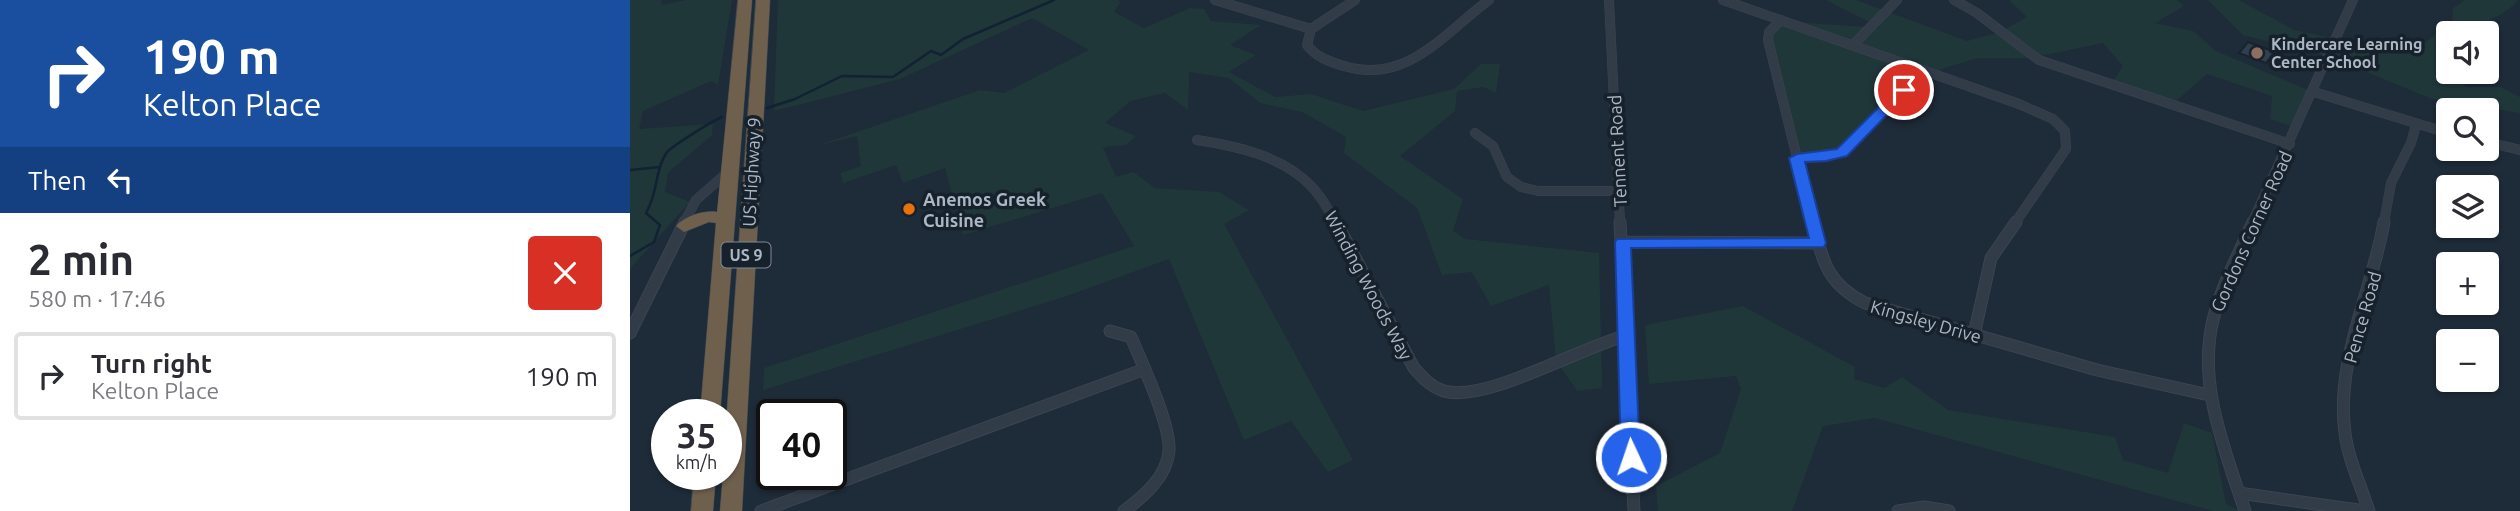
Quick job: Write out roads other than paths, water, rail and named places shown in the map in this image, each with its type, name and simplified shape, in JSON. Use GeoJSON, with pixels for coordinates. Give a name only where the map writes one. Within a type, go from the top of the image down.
{"type":"FeatureCollection","features":[{"type":"Feature","properties":{"kind":"highway","name":"US Highway 9"},"geometry":{"type":"LineString","coordinates":[[711,399],[745,0]]}},
{"type":"Feature","properties":{"kind":"highway","name":"US Highway 9"},"geometry":{"type":"LineString","coordinates":[[731,511],[763,0]]}},
{"type":"Feature","properties":{"kind":"highway"},"geometry":{"type":"LineString","coordinates":[[684,226],[708,215],[726,219]]}},
{"type":"Feature","properties":{"kind":"highway"},"geometry":{"type":"LineString","coordinates":[[702,511],[704,490]]}},
{"type":"Feature","properties":{"kind":"street"},"geometry":{"type":"LineString","coordinates":[[1215,0],[1235,9],[1279,18],[1311,29]]}},
{"type":"Feature","properties":{"kind":"street"},"geometry":{"type":"LineString","coordinates":[[1356,0],[1311,29],[1306,41],[1313,53],[1353,71],[1379,73],[1406,64],[1489,0]]}},
{"type":"Feature","properties":{"kind":"street","name":"Tennent Road"},"geometry":{"type":"LineString","coordinates":[[1609,0],[1623,242],[1634,511]]}},
{"type":"Feature","properties":{"kind":"street"},"geometry":{"type":"LineString","coordinates":[[1723,0],[2050,116],[2062,124],[2068,138],[2066,149],[1991,258],[1974,335]]}},
{"type":"Feature","properties":{"kind":"street"},"geometry":{"type":"LineString","coordinates":[[1853,45],[1897,0]]}},
{"type":"Feature","properties":{"kind":"street"},"geometry":{"type":"LineString","coordinates":[[1954,0],[1982,16],[2019,49],[2039,60],[2290,144]]}},
{"type":"Feature","properties":{"kind":"street","name":"Gordons Corner Road"},"geometry":{"type":"LineString","coordinates":[[2245,511],[2209,395],[2208,342],[2217,303],[2353,0]]}},
{"type":"Feature","properties":{"kind":"street","name":"Kingsley Drive"},"geometry":{"type":"LineString","coordinates":[[1781,20],[1769,32],[1768,40],[1818,243],[1829,275],[1858,300],[2097,370],[2209,395]]}},
{"type":"Feature","properties":{"kind":"street"},"geometry":{"type":"LineString","coordinates":[[1797,158],[1826,157],[1842,152],[1923,70]]}},
{"type":"Feature","properties":{"kind":"street"},"geometry":{"type":"LineString","coordinates":[[2314,92],[2436,130]]}},
{"type":"Feature","properties":{"kind":"street","name":"Pence Road"},"geometry":{"type":"LineString","coordinates":[[2367,511],[2345,436],[2343,408],[2347,365],[2378,257],[2391,183],[2412,143],[2416,125]]}},
{"type":"Feature","properties":{"kind":"street"},"geometry":{"type":"LineString","coordinates":[[1475,133],[1493,146],[1507,177],[1521,187],[1538,191],[1619,191]]}},
{"type":"Feature","properties":{"kind":"street","name":"Winding Woods Way"},"geometry":{"type":"LineString","coordinates":[[1197,140],[1242,147],[1288,169],[1312,187],[1336,222],[1414,368],[1436,388],[1454,393],[1479,392],[1590,346],[1625,336]]}},
{"type":"Feature","properties":{"kind":"street"},"geometry":{"type":"LineString","coordinates":[[2499,145],[2520,150]]}},
{"type":"Feature","properties":{"kind":"street"},"geometry":{"type":"LineString","coordinates":[[630,333],[696,200],[731,169]]}},
{"type":"Feature","properties":{"kind":"street"},"geometry":{"type":"LineString","coordinates":[[1623,242],[1818,243]]}},
{"type":"Feature","properties":{"kind":"street"},"geometry":{"type":"LineString","coordinates":[[1110,331],[1130,337],[1145,369],[1170,448],[1161,475],[1124,511]]}},
{"type":"Feature","properties":{"kind":"street"},"geometry":{"type":"LineString","coordinates":[[761,511],[1145,369]]}},
{"type":"Feature","properties":{"kind":"street"},"geometry":{"type":"LineString","coordinates":[[2239,492],[2367,511]]}},
{"type":"Feature","properties":{"kind":"street"},"geometry":{"type":"LineString","coordinates":[[1898,511],[1924,506],[1949,511]]}},
{"type":"Feature","properties":{"kind":"waterway"},"geometry":{"type":"LineString","coordinates":[[767,108],[795,99],[842,76],[893,77],[931,51],[941,55],[963,39],[1054,0]]}},
{"type":"Feature","properties":{"kind":"waterway"},"geometry":{"type":"LineString","coordinates":[[630,256],[654,242],[660,225],[646,213],[667,152],[722,117]]}},
{"type":"Feature","properties":{"kind":"waterway"},"geometry":{"type":"LineString","coordinates":[[630,170],[660,167]]}},
{"type":"Feature","properties":{"kind":"place","name":"Kindercare Learning Center School"},"geometry":{"type":"Point","coordinates":[2257,53]}},
{"type":"Feature","properties":{"kind":"place","name":"Anemos Greek Cuisine"},"geometry":{"type":"Point","coordinates":[909,209]}}]}
